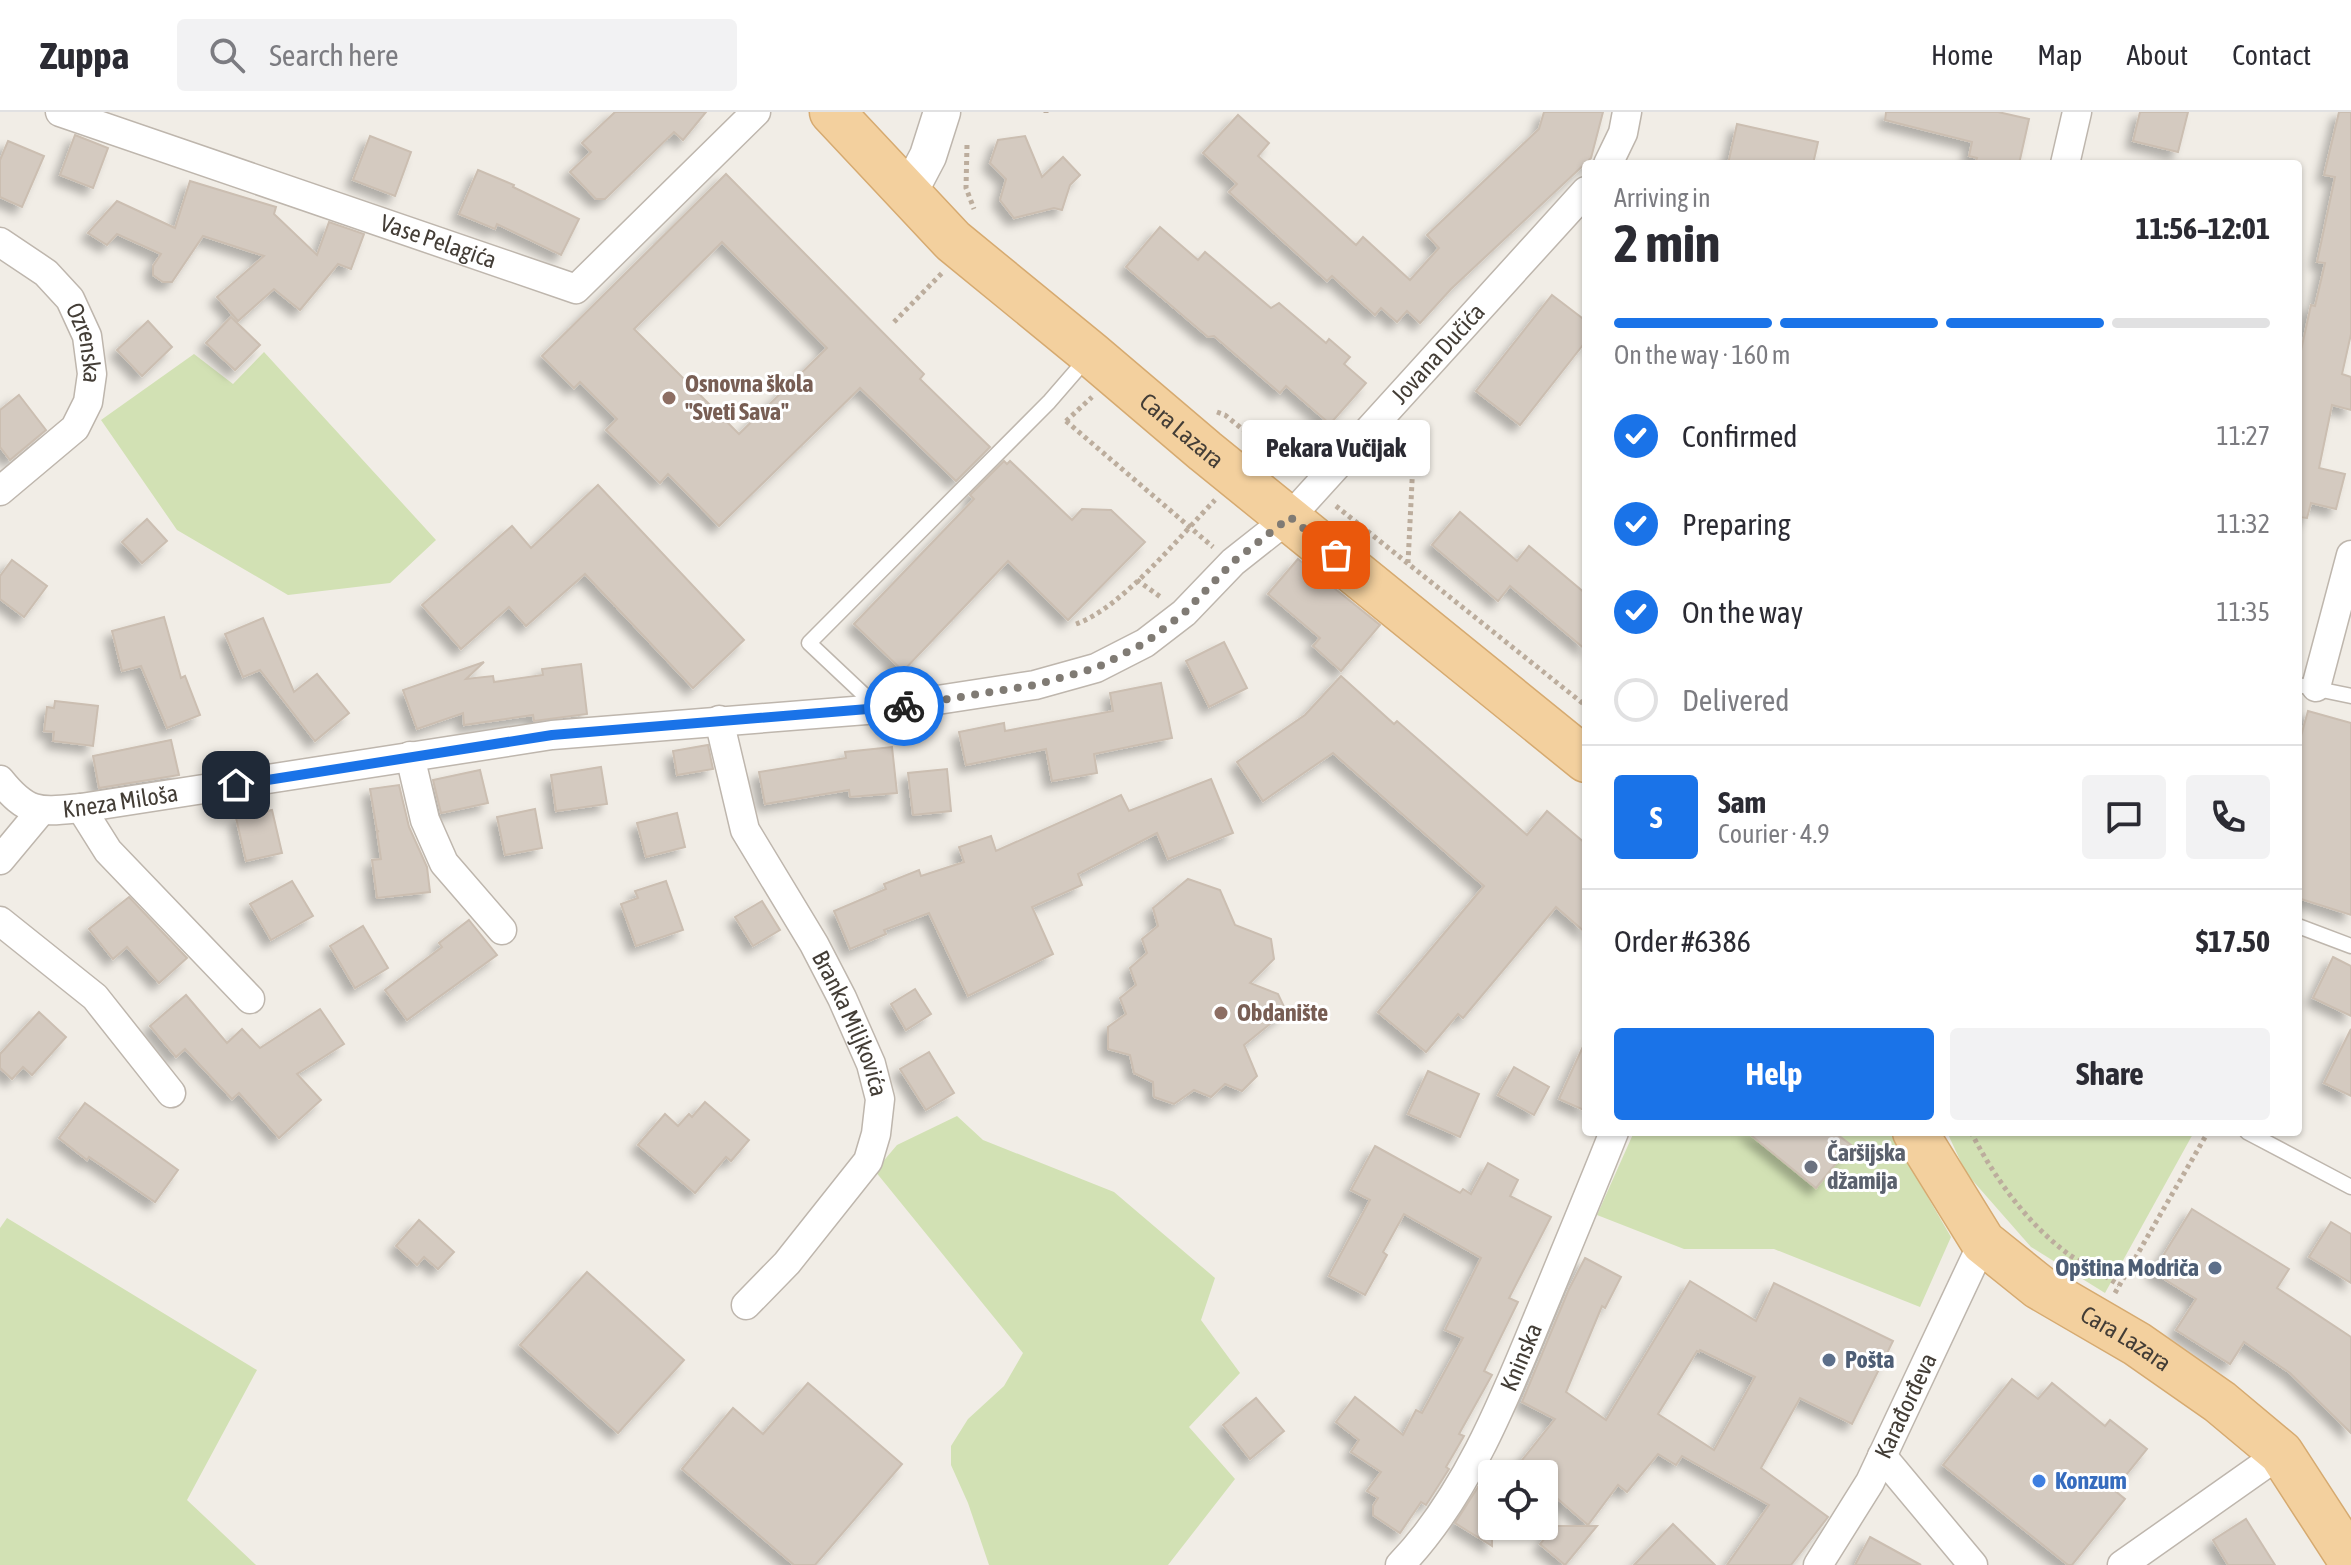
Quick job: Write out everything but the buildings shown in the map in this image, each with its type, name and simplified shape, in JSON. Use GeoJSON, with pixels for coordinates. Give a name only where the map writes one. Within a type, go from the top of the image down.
{"type":"FeatureCollection","features":[{"type":"Feature","properties":{"kind":"main road","name":"Cara Lazara"},"geometry":{"type":"LineString","coordinates":[[832,112],[953,241],[1091,354],[1250,461],[1302,503],[1582,756]]}},
{"type":"Feature","properties":{"kind":"main road","name":"Cara Lazara"},"geometry":{"type":"LineString","coordinates":[[1917,1136],[1983,1242],[2039,1287],[2109,1303],[2137,1344],[2220,1402],[2281,1453],[2347,1547]]}},
{"type":"Feature","properties":{"kind":"street","name":"Vase Pelagića"},"geometry":{"type":"LineString","coordinates":[[60,112],[576,289],[756,112]]}},
{"type":"Feature","properties":{"kind":"street"},"geometry":{"type":"LineString","coordinates":[[908,194],[928,156],[942,112]]}},
{"type":"Feature","properties":{"kind":"street"},"geometry":{"type":"LineString","coordinates":[[1610,160],[1623,133],[1627,112]]}},
{"type":"Feature","properties":{"kind":"street"},"geometry":{"type":"LineString","coordinates":[[2066,160],[2077,112]]}},
{"type":"Feature","properties":{"kind":"street","name":"Jovana Dučića"},"geometry":{"type":"LineString","coordinates":[[1302,503],[1582,195]]}},
{"type":"Feature","properties":{"kind":"street","name":"Ozrenska"},"geometry":{"type":"LineString","coordinates":[[0,242],[46,273],[70,299],[87,336],[92,374],[88,402],[75,428],[0,491]]}},
{"type":"Feature","properties":{"kind":"street","name":"Kneza Miloša"},"geometry":{"type":"LineString","coordinates":[[0,780],[14,797],[40,812],[552,735],[879,709],[1035,685],[1096,668],[1145,643],[1184,613],[1233,562],[1302,503]]}},
{"type":"Feature","properties":{"kind":"street"},"geometry":{"type":"LineString","coordinates":[[2307,686],[2351,555]]}},
{"type":"Feature","properties":{"kind":"street","name":"Branka Miljkovića"},"geometry":{"type":"LineString","coordinates":[[719,720],[745,830],[814,944],[842,998],[871,1064],[880,1099],[876,1134],[868,1161],[787,1263],[746,1305]]}},
{"type":"Feature","properties":{"kind":"street"},"geometry":{"type":"LineString","coordinates":[[410,756],[425,820],[444,863],[502,930]]}},
{"type":"Feature","properties":{"kind":"street"},"geometry":{"type":"LineString","coordinates":[[81,808],[108,851],[250,999]]}},
{"type":"Feature","properties":{"kind":"street","name":"Kneza Miloša"},"geometry":{"type":"LineString","coordinates":[[0,860],[40,812]]}},
{"type":"Feature","properties":{"kind":"street"},"geometry":{"type":"LineString","coordinates":[[0,921],[95,997],[171,1093]]}},
{"type":"Feature","properties":{"kind":"street","name":"Kninska"},"geometry":{"type":"LineString","coordinates":[[1400,1565],[1416,1549],[1451,1496],[1498,1414],[1612,1136]]}},
{"type":"Feature","properties":{"kind":"street","name":"Karađorđeva"},"geometry":{"type":"LineString","coordinates":[[1818,1565],[1870,1482],[1983,1242]]}},
{"type":"Feature","properties":{"kind":"street"},"geometry":{"type":"LineString","coordinates":[[2122,1565],[2281,1453]]}},
{"type":"Feature","properties":{"kind":"street"},"geometry":{"type":"LineString","coordinates":[[1882,1456],[1973,1565]]}},
{"type":"Feature","properties":{"kind":"lane"},"geometry":{"type":"LineString","coordinates":[[879,709],[809,643],[1049,402],[1091,354]]}},
{"type":"Feature","properties":{"kind":"lane"},"geometry":{"type":"LineString","coordinates":[[2307,686],[2351,696]]}},
{"type":"Feature","properties":{"kind":"lane"},"geometry":{"type":"LineString","coordinates":[[2302,928],[2351,946]]}},
{"type":"Feature","properties":{"kind":"lane"},"geometry":{"type":"LineString","coordinates":[[2255,1136],[2351,1187]]}},
{"type":"Feature","properties":{"kind":"path"},"geometry":{"type":"LineString","coordinates":[[967,144],[966,188],[974,209],[982,219]]}},
{"type":"Feature","properties":{"kind":"path"},"geometry":{"type":"LineString","coordinates":[[1049,402],[1066,421],[1188,528],[1233,562]]}},
{"type":"Feature","properties":{"kind":"path"},"geometry":{"type":"LineString","coordinates":[[1212,410],[1225,415],[1250,461],[1302,503],[1408,564],[1582,703]]}},
{"type":"Feature","properties":{"kind":"path"},"geometry":{"type":"LineString","coordinates":[[1408,564],[1415,414]]}},
{"type":"Feature","properties":{"kind":"path"},"geometry":{"type":"LineString","coordinates":[[1076,624],[1092,618],[1131,585],[1250,461]]}},
{"type":"Feature","properties":{"kind":"path"},"geometry":{"type":"LineString","coordinates":[[1973,1136],[1982,1155],[2014,1201],[2043,1233],[2071,1256],[2109,1303],[2206,1136]]}},
{"type":"Feature","properties":{"kind":"green space"},"geometry":{"type":"Polygon","coordinates":[[[264,352],[436,540],[390,583],[288,595],[177,530],[101,420],[194,354],[233,384],[264,352]]]}},
{"type":"Feature","properties":{"kind":"green space"},"geometry":{"type":"Polygon","coordinates":[[[957,1116],[983,1140],[1114,1192],[1215,1278],[1201,1320],[1240,1373],[1189,1427],[1235,1479],[1168,1565],[989,1565],[951,1465],[951,1446],[968,1419],[1004,1386],[1023,1353],[875,1171],[897,1145],[957,1116]]]}},
{"type":"Feature","properties":{"kind":"green space"},"geometry":{"type":"Polygon","coordinates":[[[1632,1136],[1892,1136],[1951,1237],[1920,1307],[1774,1249],[1684,1249],[1597,1215],[1632,1136]]]}},
{"type":"Feature","properties":{"kind":"green space"},"geometry":{"type":"Polygon","coordinates":[[[1949,1136],[2192,1136],[2105,1293],[2031,1247],[1966,1173],[1949,1136]]]}},
{"type":"Feature","properties":{"kind":"green space"},"geometry":{"type":"Polygon","coordinates":[[[7,1218],[257,1370],[187,1500],[256,1565],[0,1565],[0,1228],[7,1218]]]}},
{"type":"Feature","properties":{"kind":"way so far"},"geometry":{"type":"LineString","coordinates":[[904,706],[1035,685],[1096,668],[1145,643],[1184,613],[1233,562],[1290,517],[1336,555]]}},
{"type":"Feature","properties":{"kind":"place","name":"Osnovna škola \"Sveti Sava\""},"geometry":{"type":"Point","coordinates":[669,398]}},
{"type":"Feature","properties":{"kind":"place","name":"Pekara Vučijak"},"geometry":{"type":"Point","coordinates":[1336,555]}},
{"type":"Feature","properties":{"kind":"place","name":"Obdanište"},"geometry":{"type":"Point","coordinates":[1221,1013]}},
{"type":"Feature","properties":{"kind":"place","name":"Čaršijska džamija"},"geometry":{"type":"Point","coordinates":[1811,1167]}},
{"type":"Feature","properties":{"kind":"place","name":"Opština Modriča"},"geometry":{"type":"Point","coordinates":[2215,1268]}},
{"type":"Feature","properties":{"kind":"place","name":"Pošta"},"geometry":{"type":"Point","coordinates":[1829,1360]}},
{"type":"Feature","properties":{"kind":"place","name":"Konzum"},"geometry":{"type":"Point","coordinates":[2039,1481]}},
{"type":"Feature","properties":{"kind":"route"},"geometry":{"type":"LineString","coordinates":[[236,785],[552,735],[904,706]]}}]}
